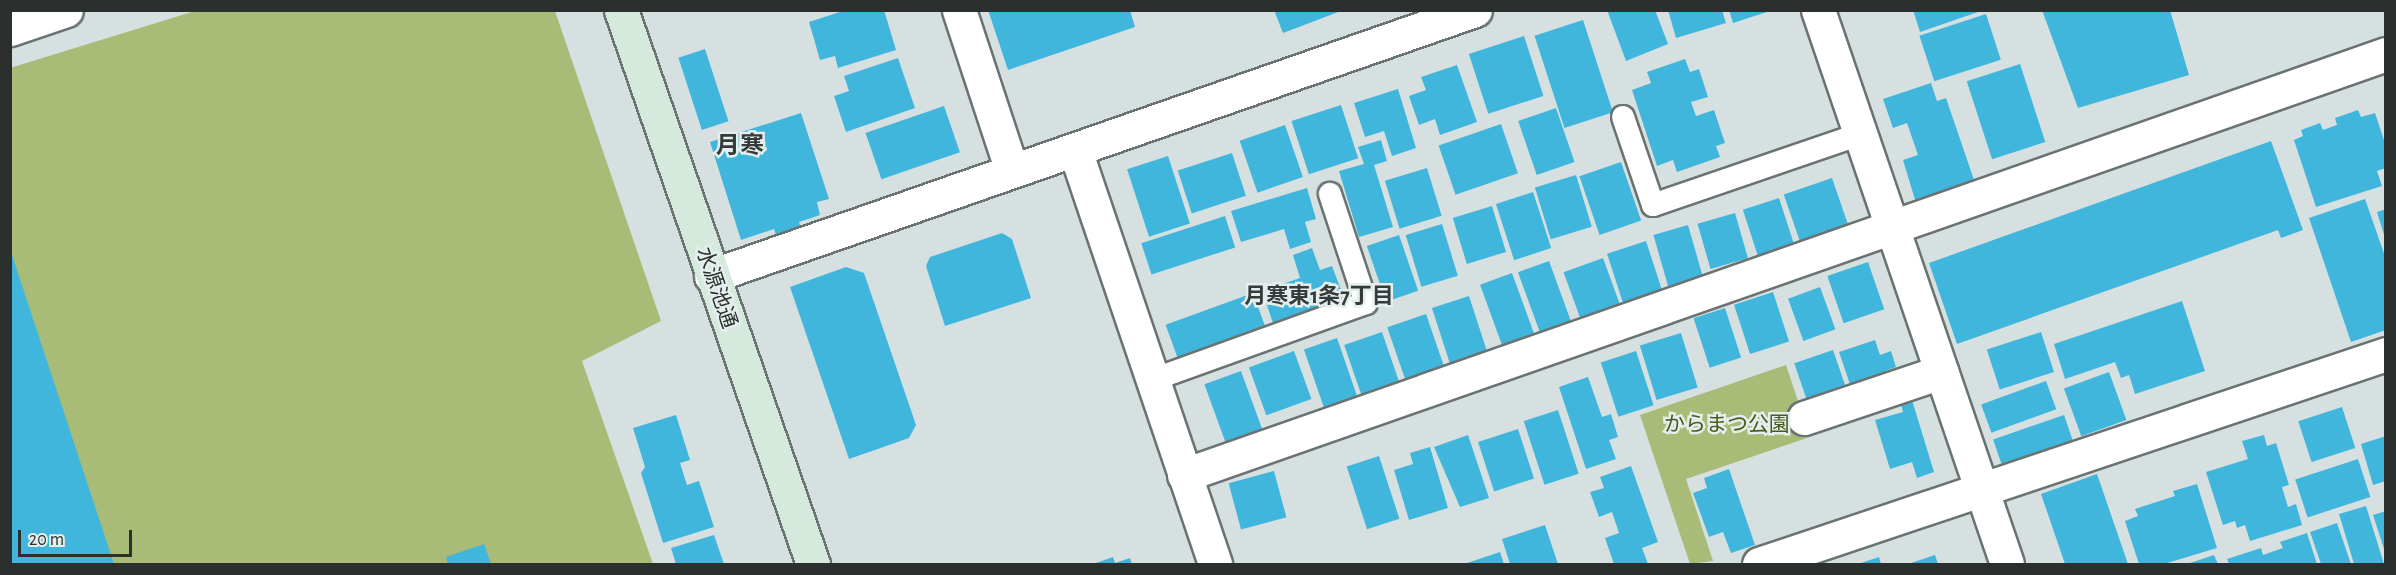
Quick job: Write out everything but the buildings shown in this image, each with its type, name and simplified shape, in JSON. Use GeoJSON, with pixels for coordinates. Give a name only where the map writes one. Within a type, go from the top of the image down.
{"type":"FeatureCollection","features":[{"type":"Feature","properties":{"kind":"street"},"geometry":{"type":"LineString","coordinates":[[10,29],[66,10]]}},
{"type":"Feature","properties":{"kind":"street","name":"水源池通"},"geometry":{"type":"LineString","coordinates":[[621,10],[711,276],[813,564]]}},
{"type":"Feature","properties":{"kind":"street"},"geometry":{"type":"LineString","coordinates":[[958,10],[1012,171]]}},
{"type":"Feature","properties":{"kind":"street"},"geometry":{"type":"LineString","coordinates":[[711,276],[1475,10]]}},
{"type":"Feature","properties":{"kind":"street"},"geometry":{"type":"LineString","coordinates":[[1818,10],[2007,564]]}},
{"type":"Feature","properties":{"kind":"street"},"geometry":{"type":"LineString","coordinates":[[1184,475],[2385,54]]}},
{"type":"Feature","properties":{"kind":"street"},"geometry":{"type":"LineString","coordinates":[[1075,150],[1215,564]]}},
{"type":"Feature","properties":{"kind":"street"},"geometry":{"type":"LineString","coordinates":[[1759,564],[2385,354]]}},
{"type":"Feature","properties":{"kind":"street"},"geometry":{"type":"LineString","coordinates":[[1804,418],[1941,372]]}},
{"type":"Feature","properties":{"kind":"lane"},"geometry":{"type":"LineString","coordinates":[[1623,117],[1653,205],[1860,134]]}},
{"type":"Feature","properties":{"kind":"lane"},"geometry":{"type":"LineString","coordinates":[[1152,380],[1366,303],[1329,194]]}},
{"type":"Feature","properties":{"kind":"green space"},"geometry":{"type":"Polygon","coordinates":[[[195,11],[555,11],[661,321],[582,361],[653,564],[11,564],[10,68],[195,11]]]}},
{"type":"Feature","properties":{"kind":"green space","name":"からまつ公園"},"geometry":{"type":"Polygon","coordinates":[[[1786,365],[1810,437],[1686,479],[1713,561],[1690,564],[1640,415],[1786,365]]]}},
{"type":"Feature","properties":{"kind":"district","name":"月寒"},"geometry":{"type":"Point","coordinates":[740,147]}},
{"type":"Feature","properties":{"kind":"district","name":"月寒東1条7丁目"},"geometry":{"type":"Point","coordinates":[1319,297]}}]}
